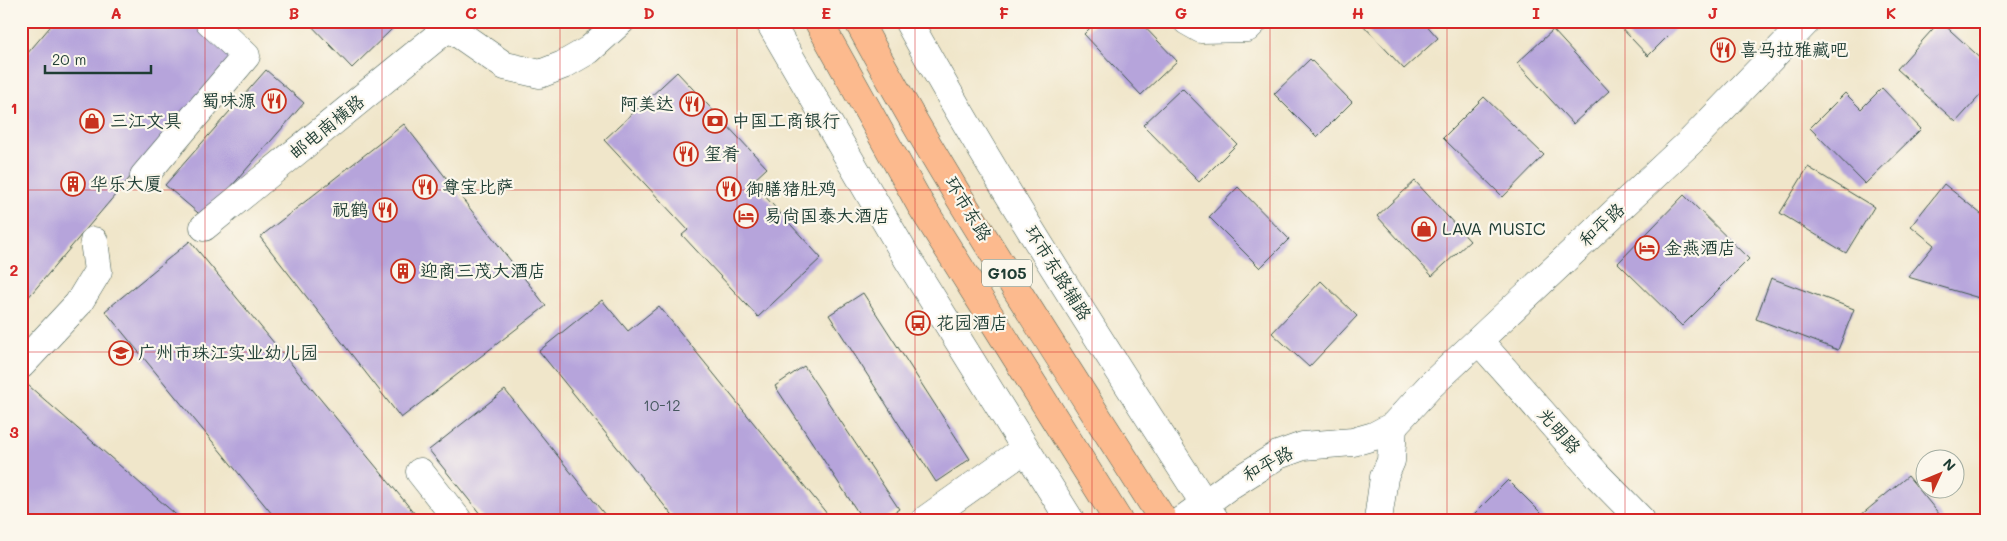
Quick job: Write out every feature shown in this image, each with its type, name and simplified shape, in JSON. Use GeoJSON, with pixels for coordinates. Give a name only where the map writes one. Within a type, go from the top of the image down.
{"type":"FeatureCollection","features":[{"type":"Feature","properties":{"kind":"highway","name":"环市东路"},"geometry":{"type":"LineString","coordinates":[[818,21],[920,204],[1118,520]]}},
{"type":"Feature","properties":{"kind":"highway","name":"环市东路"},"geometry":{"type":"LineString","coordinates":[[858,21],[964,203],[1163,520]]}},
{"type":"Feature","properties":{"kind":"street"},"geometry":{"type":"LineString","coordinates":[[144,176],[246,56],[208,21]]}},
{"type":"Feature","properties":{"kind":"street"},"geometry":{"type":"LineString","coordinates":[[448,24],[504,66],[540,74],[563,65],[589,50],[620,21]]}},
{"type":"Feature","properties":{"kind":"street"},"geometry":{"type":"LineString","coordinates":[[769,21],[907,258],[1070,520]]}},
{"type":"Feature","properties":{"kind":"street","name":"环市东路辅路"},"geometry":{"type":"LineString","coordinates":[[908,21],[971,133],[1028,226],[1210,512]]}},
{"type":"Feature","properties":{"kind":"street"},"geometry":{"type":"LineString","coordinates":[[1187,21],[1201,30],[1247,28],[1254,21]]}},
{"type":"Feature","properties":{"kind":"street","name":"和平路"},"geometry":{"type":"LineString","coordinates":[[1182,520],[1210,512],[1278,455],[1303,446],[1353,442],[1374,436],[1392,426],[1430,386],[1690,142],[1808,21]]}},
{"type":"Feature","properties":{"kind":"street","name":"邮电南横路"},"geometry":{"type":"LineString","coordinates":[[204,227],[448,24]]}},
{"type":"Feature","properties":{"kind":"street"},"geometry":{"type":"LineString","coordinates":[[21,365],[78,304],[98,271],[94,241]]}},
{"type":"Feature","properties":{"kind":"street","name":"光明路"},"geometry":{"type":"LineString","coordinates":[[1479,341],[1598,475],[1641,520]]}},
{"type":"Feature","properties":{"kind":"street"},"geometry":{"type":"LineString","coordinates":[[1378,520],[1384,478],[1390,462],[1392,426]]}},
{"type":"Feature","properties":{"kind":"street"},"geometry":{"type":"LineString","coordinates":[[925,520],[1025,449]]}},
{"type":"Feature","properties":{"kind":"street"},"geometry":{"type":"LineString","coordinates":[[420,472],[458,520]]}},
{"type":"Feature","properties":{"kind":"building","name":"华乐大厦"},"geometry":{"type":"Polygon","coordinates":[[[55,21],[192,21],[233,56],[21,306],[21,61],[55,21]]]}},
{"type":"Feature","properties":{"kind":"building"},"geometry":{"type":"Polygon","coordinates":[[[307,21],[393,21],[393,28],[352,68],[307,21]]]}},
{"type":"Feature","properties":{"kind":"building"},"geometry":{"type":"Polygon","coordinates":[[[1097,21],[1139,21],[1177,61],[1141,95],[1084,34],[1097,21]]]}},
{"type":"Feature","properties":{"kind":"building"},"geometry":{"type":"Polygon","coordinates":[[[1365,21],[1423,21],[1438,38],[1404,69],[1362,24],[1365,21]]]}},
{"type":"Feature","properties":{"kind":"building"},"geometry":{"type":"Polygon","coordinates":[[[1615,21],[1683,21],[1648,56],[1615,21]]]}},
{"type":"Feature","properties":{"kind":"building"},"geometry":{"type":"Polygon","coordinates":[[[1940,21],[1986,63],[1986,89],[1956,122],[1897,69],[1940,21]]]}},
{"type":"Feature","properties":{"kind":"building"},"geometry":{"type":"Polygon","coordinates":[[[1553,30],[1609,91],[1573,124],[1517,63],[1553,30]]]}},
{"type":"Feature","properties":{"kind":"building"},"geometry":{"type":"Polygon","coordinates":[[[1310,59],[1352,102],[1317,137],[1274,94],[1310,59]]]}},
{"type":"Feature","properties":{"kind":"building"},"geometry":{"type":"Polygon","coordinates":[[[266,70],[304,103],[204,218],[165,185],[266,70]]]}},
{"type":"Feature","properties":{"kind":"building","name":"易尚国泰大酒店"},"geometry":{"type":"Polygon","coordinates":[[[677,72],[767,168],[752,182],[821,258],[758,317],[682,235],[688,230],[604,140],[677,72]]]}},
{"type":"Feature","properties":{"kind":"building"},"geometry":{"type":"Polygon","coordinates":[[[1182,88],[1237,144],[1199,182],[1143,125],[1182,88]]]}},
{"type":"Feature","properties":{"kind":"building"},"geometry":{"type":"Polygon","coordinates":[[[1882,88],[1921,129],[1865,184],[1810,128],[1845,93],[1861,109],[1882,88]]]}},
{"type":"Feature","properties":{"kind":"building"},"geometry":{"type":"Polygon","coordinates":[[[1484,97],[1544,155],[1503,197],[1443,138],[1484,97]]]}},
{"type":"Feature","properties":{"kind":"building","name":"迎商三茂大酒店"},"geometry":{"type":"Polygon","coordinates":[[[404,124],[546,306],[401,418],[260,237],[404,124]]]}},
{"type":"Feature","properties":{"kind":"building"},"geometry":{"type":"Polygon","coordinates":[[[1808,167],[1874,207],[1846,253],[1780,213],[1808,167]]]}},
{"type":"Feature","properties":{"kind":"building","name":"LAVA MUSIC"},"geometry":{"type":"Polygon","coordinates":[[[1415,181],[1470,241],[1432,276],[1377,216],[1415,181]]]}},
{"type":"Feature","properties":{"kind":"building"},"geometry":{"type":"Polygon","coordinates":[[[1944,184],[1986,218],[1986,300],[1908,277],[1934,245],[1911,226],[1944,184]]]}},
{"type":"Feature","properties":{"kind":"building"},"geometry":{"type":"Polygon","coordinates":[[[1238,187],[1289,239],[1260,268],[1209,217],[1238,187]]]}},
{"type":"Feature","properties":{"kind":"building"},"geometry":{"type":"Polygon","coordinates":[[[1684,195],[1749,259],[1682,326],[1618,263],[1684,195]]]}},
{"type":"Feature","properties":{"kind":"building"},"geometry":{"type":"Polygon","coordinates":[[[190,241],[420,520],[277,520],[105,311],[190,241]]]}},
{"type":"Feature","properties":{"kind":"building"},"geometry":{"type":"Polygon","coordinates":[[[1771,278],[1854,309],[1838,350],[1756,319],[1771,278]]]}},
{"type":"Feature","properties":{"kind":"building"},"geometry":{"type":"Polygon","coordinates":[[[1321,281],[1357,316],[1309,367],[1272,333],[1321,281]]]}},
{"type":"Feature","properties":{"kind":"building"},"geometry":{"type":"Polygon","coordinates":[[[863,293],[970,459],[936,482],[829,315],[863,293]]]}},
{"type":"Feature","properties":{"kind":"building"},"geometry":{"type":"Polygon","coordinates":[[[602,300],[628,331],[659,306],[832,520],[676,520],[539,351],[602,300]]]}},
{"type":"Feature","properties":{"kind":"building"},"geometry":{"type":"Polygon","coordinates":[[[804,366],[899,509],[883,520],[863,520],[775,386],[804,366]]]}},
{"type":"Feature","properties":{"kind":"building"},"geometry":{"type":"Polygon","coordinates":[[[21,379],[182,520],[21,520],[21,379]]]}},
{"type":"Feature","properties":{"kind":"building"},"geometry":{"type":"Polygon","coordinates":[[[505,390],[609,520],[485,520],[429,450],[505,390]]]}},
{"type":"Feature","properties":{"kind":"building"},"geometry":{"type":"Polygon","coordinates":[[[1908,476],[1914,483],[1914,498],[1926,498],[1944,520],[1855,520],[1908,476]]]}},
{"type":"Feature","properties":{"kind":"building"},"geometry":{"type":"Polygon","coordinates":[[[1508,480],[1548,520],[1468,520],[1508,480]]]}},
{"type":"Feature","properties":{"kind":"place","name":"喜马拉雅藏吧"},"geometry":{"type":"Point","coordinates":[1723,50]}},
{"type":"Feature","properties":{"kind":"place","name":"蜀味源"},"geometry":{"type":"Point","coordinates":[274,101]}},
{"type":"Feature","properties":{"kind":"place","name":"阿美达"},"geometry":{"type":"Point","coordinates":[692,104]}},
{"type":"Feature","properties":{"kind":"place","name":"三江文具"},"geometry":{"type":"Point","coordinates":[92,121]}},
{"type":"Feature","properties":{"kind":"place","name":"中国工商银行"},"geometry":{"type":"Point","coordinates":[715,121]}},
{"type":"Feature","properties":{"kind":"place","name":"玺肴"},"geometry":{"type":"Point","coordinates":[686,154]}},
{"type":"Feature","properties":{"kind":"place","name":"华乐大厦"},"geometry":{"type":"Point","coordinates":[73,184]}},
{"type":"Feature","properties":{"kind":"place","name":"尊宝比萨"},"geometry":{"type":"Point","coordinates":[425,187]}},
{"type":"Feature","properties":{"kind":"place","name":"御膳猪肚鸡"},"geometry":{"type":"Point","coordinates":[729,189]}},
{"type":"Feature","properties":{"kind":"place","name":"祝鹤"},"geometry":{"type":"Point","coordinates":[385,210]}},
{"type":"Feature","properties":{"kind":"place","name":"易尚国泰大酒店"},"geometry":{"type":"Point","coordinates":[746,216]}},
{"type":"Feature","properties":{"kind":"place","name":"LAVA MUSIC"},"geometry":{"type":"Point","coordinates":[1424,229]}},
{"type":"Feature","properties":{"kind":"place","name":"金燕酒店"},"geometry":{"type":"Point","coordinates":[1647,248]}},
{"type":"Feature","properties":{"kind":"place","name":"迎商三茂大酒店"},"geometry":{"type":"Point","coordinates":[403,271]}},
{"type":"Feature","properties":{"kind":"place","name":"花园酒店"},"geometry":{"type":"Point","coordinates":[918,323]}},
{"type":"Feature","properties":{"kind":"place","name":"广州市珠江实业幼儿园"},"geometry":{"type":"Point","coordinates":[121,353]}}]}
